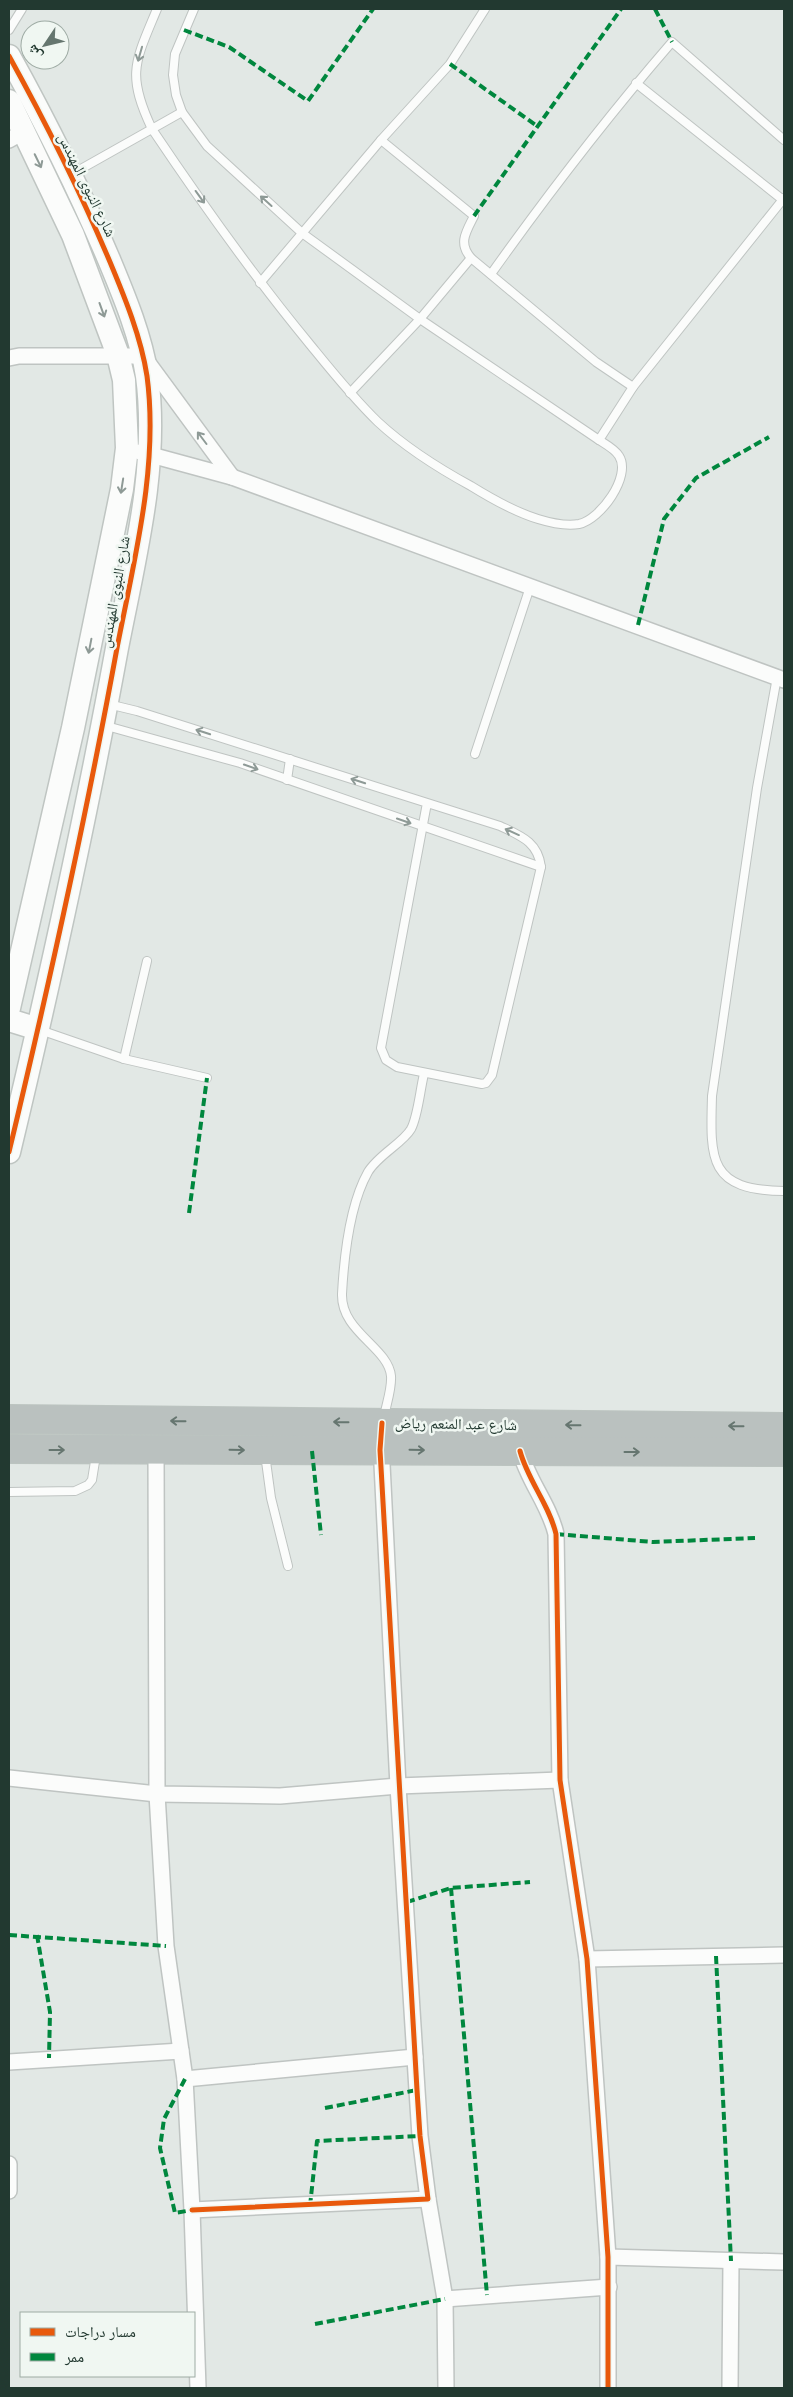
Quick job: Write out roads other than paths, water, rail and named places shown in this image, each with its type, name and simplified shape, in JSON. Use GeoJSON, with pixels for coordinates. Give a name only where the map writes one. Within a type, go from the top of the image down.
{"type":"FeatureCollection","features":[{"type":"Feature","properties":{"kind":"highway","name":"شارع عبد المنعم رياض"},"geometry":{"type":"LineString","coordinates":[[9,1419],[784,1427]]}},
{"type":"Feature","properties":{"kind":"highway"},"geometry":{"type":"LineString","coordinates":[[264,1422],[265,1450]]}},
{"type":"Feature","properties":{"kind":"highway","name":"شارع عبد المنعم رياض"},"geometry":{"type":"LineString","coordinates":[[9,1450],[784,1452]]}},
{"type":"Feature","properties":{"kind":"street","name":"شارع النبوى المهندس"},"geometry":{"type":"LineString","coordinates":[[9,56],[70,175],[124,297],[143,356],[147,379],[149,455],[140,522],[104,721],[38,1029],[9,1152]]}},
{"type":"Feature","properties":{"kind":"street","name":"شارع النبوى المهندس"},"geometry":{"type":"LineString","coordinates":[[9,102],[16,136],[73,235],[118,355],[124,380],[127,448],[122,489],[73,728],[9,1008]]}},
{"type":"Feature","properties":{"kind":"street"},"geometry":{"type":"LineString","coordinates":[[9,358],[19,356],[143,356],[232,477]]}},
{"type":"Feature","properties":{"kind":"street"},"geometry":{"type":"LineString","coordinates":[[127,448],[232,477],[781,679]]}},
{"type":"Feature","properties":{"kind":"street"},"geometry":{"type":"LineString","coordinates":[[95,620],[121,627]]}},
{"type":"Feature","properties":{"kind":"street"},"geometry":{"type":"LineString","coordinates":[[73,728],[104,721]]}},
{"type":"Feature","properties":{"kind":"street"},"geometry":{"type":"LineString","coordinates":[[9,1020],[38,1029]]}},
{"type":"Feature","properties":{"kind":"street"},"geometry":{"type":"LineString","coordinates":[[382,1423],[380,1450],[398,1786],[420,2136],[428,2200],[445,2299],[446,2388]]}},
{"type":"Feature","properties":{"kind":"street"},"geometry":{"type":"LineString","coordinates":[[156,1449],[157,1794],[166,1946],[185,2079],[198,2388]]}},
{"type":"Feature","properties":{"kind":"street"},"geometry":{"type":"LineString","coordinates":[[520,1451],[524,1468],[548,1510],[556,1534],[560,1780],[587,1959],[608,2256],[608,2388]]}},
{"type":"Feature","properties":{"kind":"street"},"geometry":{"type":"LineString","coordinates":[[9,1778],[157,1794],[280,1796],[398,1786],[560,1780]]}},
{"type":"Feature","properties":{"kind":"street"},"geometry":{"type":"LineString","coordinates":[[587,1959],[784,1955]]}},
{"type":"Feature","properties":{"kind":"street"},"geometry":{"type":"LineString","coordinates":[[9,2062],[181,2051]]}},
{"type":"Feature","properties":{"kind":"street"},"geometry":{"type":"LineString","coordinates":[[185,2079],[415,2057]]}},
{"type":"Feature","properties":{"kind":"street"},"geometry":{"type":"LineString","coordinates":[[9,2164],[9,2191]]}},
{"type":"Feature","properties":{"kind":"street"},"geometry":{"type":"LineString","coordinates":[[192,2210],[428,2200]]}},
{"type":"Feature","properties":{"kind":"street"},"geometry":{"type":"LineString","coordinates":[[608,2256],[784,2262]]}},
{"type":"Feature","properties":{"kind":"street"},"geometry":{"type":"LineString","coordinates":[[730,2388],[731,2261]]}},
{"type":"Feature","properties":{"kind":"street"},"geometry":{"type":"LineString","coordinates":[[445,2299],[609,2286]]}},
{"type":"Feature","properties":{"kind":"lane"},"geometry":{"type":"LineString","coordinates":[[9,30],[22,9]]}},
{"type":"Feature","properties":{"kind":"lane"},"geometry":{"type":"LineString","coordinates":[[157,9],[140,51],[135,73],[136,90],[152,129],[260,283],[350,394],[379,423],[411,448],[452,476],[494,500],[530,516],[567,525],[580,524],[591,519],[611,498],[619,484],[623,469],[619,454],[420,319],[302,233],[222,161],[196,132],[182,112],[173,75],[175,54],[194,9]]}},
{"type":"Feature","properties":{"kind":"lane"},"geometry":{"type":"LineString","coordinates":[[260,283],[381,140],[450,64],[485,9]]}},
{"type":"Feature","properties":{"kind":"lane"},"geometry":{"type":"LineString","coordinates":[[492,274],[558,183],[636,83],[672,42],[784,140]]}},
{"type":"Feature","properties":{"kind":"lane"},"geometry":{"type":"LineString","coordinates":[[599,440],[633,387],[784,199],[636,83]]}},
{"type":"Feature","properties":{"kind":"lane"},"geometry":{"type":"LineString","coordinates":[[70,175],[182,112]]}},
{"type":"Feature","properties":{"kind":"lane"},"geometry":{"type":"LineString","coordinates":[[381,140],[474,216],[464,237],[463,245],[464,250],[471,258],[596,362],[633,387]]}},
{"type":"Feature","properties":{"kind":"lane"},"geometry":{"type":"LineString","coordinates":[[350,394],[420,319],[471,258]]}},
{"type":"Feature","properties":{"kind":"lane"},"geometry":{"type":"LineString","coordinates":[[475,754],[530,587]]}},
{"type":"Feature","properties":{"kind":"lane"},"geometry":{"type":"LineString","coordinates":[[781,679],[757,788],[712,1096],[711,1146],[718,1168],[735,1183],[761,1190],[784,1191]]}},
{"type":"Feature","properties":{"kind":"lane"},"geometry":{"type":"LineString","coordinates":[[104,721],[137,711],[500,826],[521,836],[536,850],[541,867],[490,1079],[482,1084],[424,1074],[390,1064],[382,1055],[381,1048],[427,803]]}},
{"type":"Feature","properties":{"kind":"lane"},"geometry":{"type":"LineString","coordinates":[[104,721],[240,763],[541,867]]}},
{"type":"Feature","properties":{"kind":"lane"},"geometry":{"type":"LineString","coordinates":[[287,780],[290,760]]}},
{"type":"Feature","properties":{"kind":"lane"},"geometry":{"type":"LineString","coordinates":[[124,1059],[147,961]]}},
{"type":"Feature","properties":{"kind":"lane"},"geometry":{"type":"LineString","coordinates":[[38,1029],[124,1059],[207,1078]]}},
{"type":"Feature","properties":{"kind":"lane"},"geometry":{"type":"LineString","coordinates":[[382,1423],[390,1384],[389,1370],[382,1358],[362,1337],[347,1317],[342,1296],[349,1234],[360,1191],[368,1171],[378,1159],[411,1129],[424,1074]]}},
{"type":"Feature","properties":{"kind":"lane"},"geometry":{"type":"LineString","coordinates":[[9,1492],[75,1491],[82,1488],[92,1480],[96,1450]]}},
{"type":"Feature","properties":{"kind":"lane"},"geometry":{"type":"LineString","coordinates":[[265,1450],[271,1498],[288,1566]]}}]}
